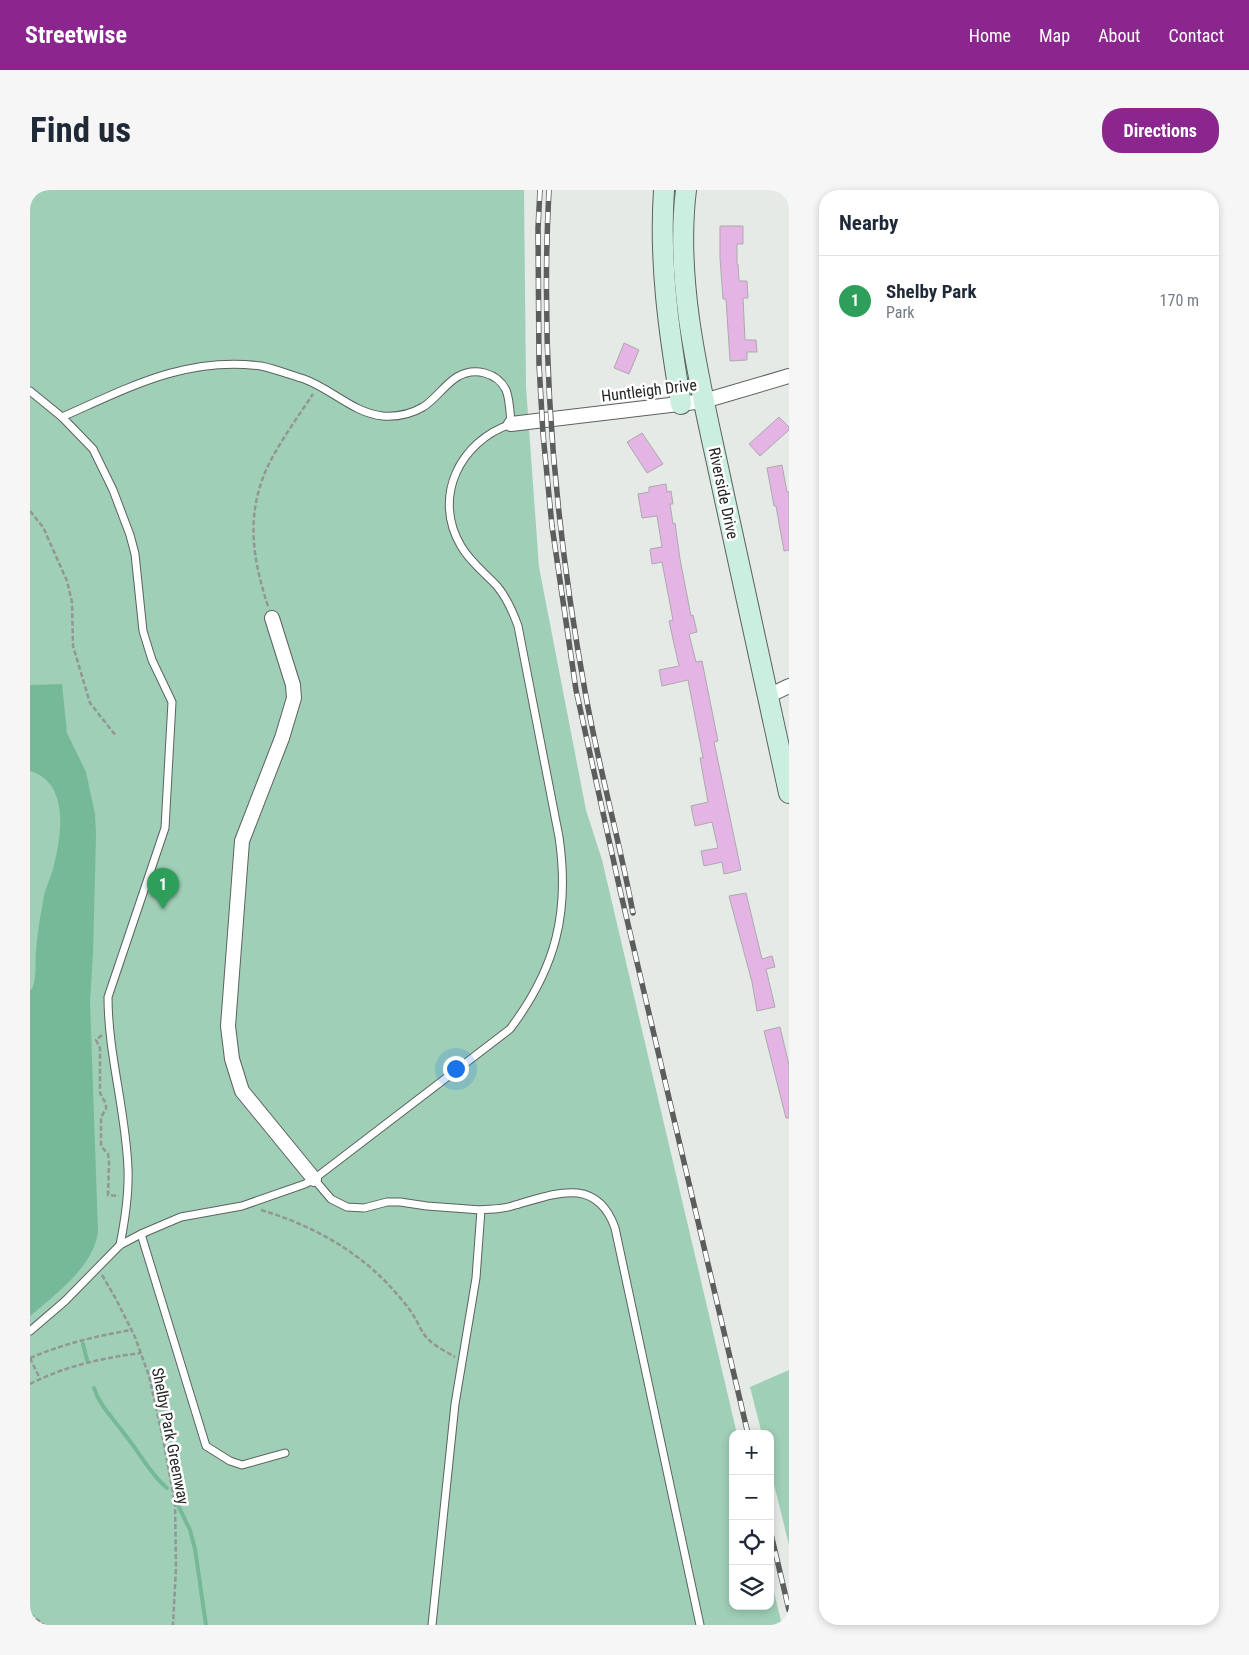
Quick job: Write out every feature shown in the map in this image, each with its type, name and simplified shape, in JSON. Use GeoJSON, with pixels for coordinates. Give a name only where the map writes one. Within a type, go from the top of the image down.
{"type":"FeatureCollection","features":[{"type":"Feature","properties":{"kind":"street"},"geometry":{"type":"LineString","coordinates":[[664,190],[664,284],[668,324],[681,404]]}},
{"type":"Feature","properties":{"kind":"street","name":"Riverside Drive"},"geometry":{"type":"LineString","coordinates":[[686,190],[683,218],[684,263],[690,318],[704,401],[789,793]]}},
{"type":"Feature","properties":{"kind":"street","name":"Huntleigh Drive"},"geometry":{"type":"LineString","coordinates":[[511,424],[704,401],[789,376]]}},
{"type":"Feature","properties":{"kind":"street"},"geometry":{"type":"LineString","coordinates":[[272,618],[293,685],[294,698],[282,738],[242,841],[229,1010],[229,1043],[236,1076],[242,1091],[314,1178]]}},
{"type":"Feature","properties":{"kind":"street"},"geometry":{"type":"LineString","coordinates":[[768,696],[789,686]]}},
{"type":"Feature","properties":{"kind":"lane"},"geometry":{"type":"LineString","coordinates":[[30,1331],[66,1301],[120,1245],[181,1217],[242,1206],[305,1184],[510,1029],[526,1008],[539,986],[549,963],[557,938],[562,904],[563,862],[518,626],[504,596],[461,546],[453,528],[450,508],[454,477],[469,451],[492,432],[511,424],[508,397],[498,379],[483,372],[471,372],[459,376],[424,406],[409,413],[392,416],[368,413],[307,380],[262,367],[227,364],[200,366],[171,372],[139,383],[62,417]]}},
{"type":"Feature","properties":{"kind":"lane"},"geometry":{"type":"LineString","coordinates":[[30,391],[62,417],[93,449],[113,490],[135,554],[143,631],[152,660],[172,702],[165,828],[108,997],[108,1024],[128,1168],[128,1196],[120,1245]]}},
{"type":"Feature","properties":{"kind":"lane"},"geometry":{"type":"LineString","coordinates":[[314,1178],[331,1199],[341,1205],[352,1208],[400,1202],[481,1210],[510,1207],[557,1192],[585,1195],[596,1200],[604,1208],[615,1228],[700,1625]]}},
{"type":"Feature","properties":{"kind":"lane"},"geometry":{"type":"LineString","coordinates":[[432,1625],[455,1404],[476,1278],[481,1210]]}},
{"type":"Feature","properties":{"kind":"lane"},"geometry":{"type":"LineString","coordinates":[[141,1234],[206,1446],[230,1461],[242,1465],[285,1454]]}},
{"type":"Feature","properties":{"kind":"path"},"geometry":{"type":"LineString","coordinates":[[272,618],[259,578],[255,558],[253,531],[257,498],[271,460],[318,386]]}},
{"type":"Feature","properties":{"kind":"path"},"geometry":{"type":"LineString","coordinates":[[30,511],[43,527],[67,581],[72,602],[73,646],[90,703],[116,736]]}},
{"type":"Feature","properties":{"kind":"path"},"geometry":{"type":"LineString","coordinates":[[96,1040],[100,1048],[100,1093],[106,1104],[106,1109],[101,1117],[101,1146],[108,1154],[108,1195],[128,1196]]}},
{"type":"Feature","properties":{"kind":"path"},"geometry":{"type":"LineString","coordinates":[[242,1206],[275,1214],[303,1225],[353,1253],[396,1292],[428,1340],[462,1362]]}},
{"type":"Feature","properties":{"kind":"path","name":"Shelby Park Greenway"},"geometry":{"type":"LineString","coordinates":[[98,1268],[131,1330],[150,1376],[175,1502],[176,1567],[173,1625]]}},
{"type":"Feature","properties":{"kind":"path"},"geometry":{"type":"LineString","coordinates":[[40,1379],[30,1358],[53,1348],[92,1337],[131,1330]]}},
{"type":"Feature","properties":{"kind":"path"},"geometry":{"type":"LineString","coordinates":[[30,1384],[73,1366],[106,1358],[141,1353]]}},
{"type":"Feature","properties":{"kind":"path"},"geometry":{"type":"LineString","coordinates":[[30,1614],[44,1625]]}},
{"type":"Feature","properties":{"kind":"shaded area"},"geometry":{"type":"Polygon","coordinates":[[[30,190],[524,190],[526,387],[539,567],[586,810],[602,860],[736,1430],[729,1430],[729,1610],[774,1610],[774,1592],[782,1625],[30,1625],[30,190]]]}},
{"type":"Feature","properties":{"kind":"shaded area"},"geometry":{"type":"Polygon","coordinates":[[[62,684],[67,733],[86,772],[95,814],[93,954],[90,1001],[98,1232],[95,1245],[81,1268],[62,1289],[30,1316],[30,990],[35,980],[37,939],[44,898],[59,842],[60,813],[52,787],[43,777],[30,771],[30,685],[62,684]]]}},
{"type":"Feature","properties":{"kind":"shaded area"},"geometry":{"type":"Polygon","coordinates":[[[789,1370],[789,1545],[774,1484],[774,1430],[761,1430],[750,1387],[789,1370]]]}},
{"type":"Feature","properties":{"kind":"building"},"geometry":{"type":"Polygon","coordinates":[[[720,226],[743,226],[743,244],[737,244],[737,264],[739,281],[747,281],[748,298],[743,298],[745,340],[756,340],[757,352],[747,352],[747,360],[730,361],[726,299],[723,299],[720,226]]]}},
{"type":"Feature","properties":{"kind":"building"},"geometry":{"type":"Polygon","coordinates":[[[624,343],[639,350],[629,374],[614,368],[624,343]]]}},
{"type":"Feature","properties":{"kind":"building"},"geometry":{"type":"Polygon","coordinates":[[[779,417],[789,427],[789,430],[760,456],[749,444],[779,417]]]}},
{"type":"Feature","properties":{"kind":"building"},"geometry":{"type":"Polygon","coordinates":[[[642,433],[663,464],[647,473],[627,442],[642,433]]]}},
{"type":"Feature","properties":{"kind":"building"},"geometry":{"type":"Polygon","coordinates":[[[782,465],[787,492],[789,492],[789,550],[784,551],[767,468],[782,465]]]}},
{"type":"Feature","properties":{"kind":"building"},"geometry":{"type":"Polygon","coordinates":[[[666,484],[667,492],[671,491],[673,504],[670,504],[673,524],[675,523],[691,616],[693,615],[697,632],[689,634],[696,662],[702,661],[718,741],[714,742],[741,870],[724,874],[722,862],[704,866],[701,851],[718,848],[712,822],[695,826],[691,806],[708,802],[700,758],[703,758],[688,680],[662,686],[659,670],[679,666],[669,621],[673,620],[662,562],[652,564],[650,549],[662,547],[657,516],[642,518],[638,494],[649,492],[649,487],[666,484]]]}},
{"type":"Feature","properties":{"kind":"building"},"geometry":{"type":"Polygon","coordinates":[[[746,893],[762,959],[772,956],[775,967],[766,969],[775,1007],[757,1011],[752,982],[729,896],[746,893]]]}},
{"type":"Feature","properties":{"kind":"building"},"geometry":{"type":"Polygon","coordinates":[[[780,1027],[789,1065],[789,1118],[786,1118],[764,1031],[780,1027]]]}},
{"type":"Feature","properties":{"kind":"waterway"},"geometry":{"type":"LineString","coordinates":[[83,1344],[87,1360]]}},
{"type":"Feature","properties":{"kind":"waterway"},"geometry":{"type":"LineString","coordinates":[[94,1388],[104,1407],[150,1470],[167,1488]]}},
{"type":"Feature","properties":{"kind":"waterway"},"geometry":{"type":"LineString","coordinates":[[177,1503],[190,1530],[195,1549],[206,1625]]}},
{"type":"Feature","properties":{"kind":"railway"},"geometry":{"type":"LineString","coordinates":[[540,190],[538,228],[539,364],[543,434],[552,526],[576,690],[620,890],[747,1430]]}},
{"type":"Feature","properties":{"kind":"railway"},"geometry":{"type":"LineString","coordinates":[[549,190],[547,253],[549,379],[552,442],[565,567],[585,691],[633,913]]}},
{"type":"Feature","properties":{"kind":"railway"},"geometry":{"type":"LineString","coordinates":[[774,1547],[789,1610]]}},
{"type":"Feature","properties":{"kind":"place","name":"Shelby Park"},"geometry":{"type":"Point","coordinates":[163,909]}}]}
